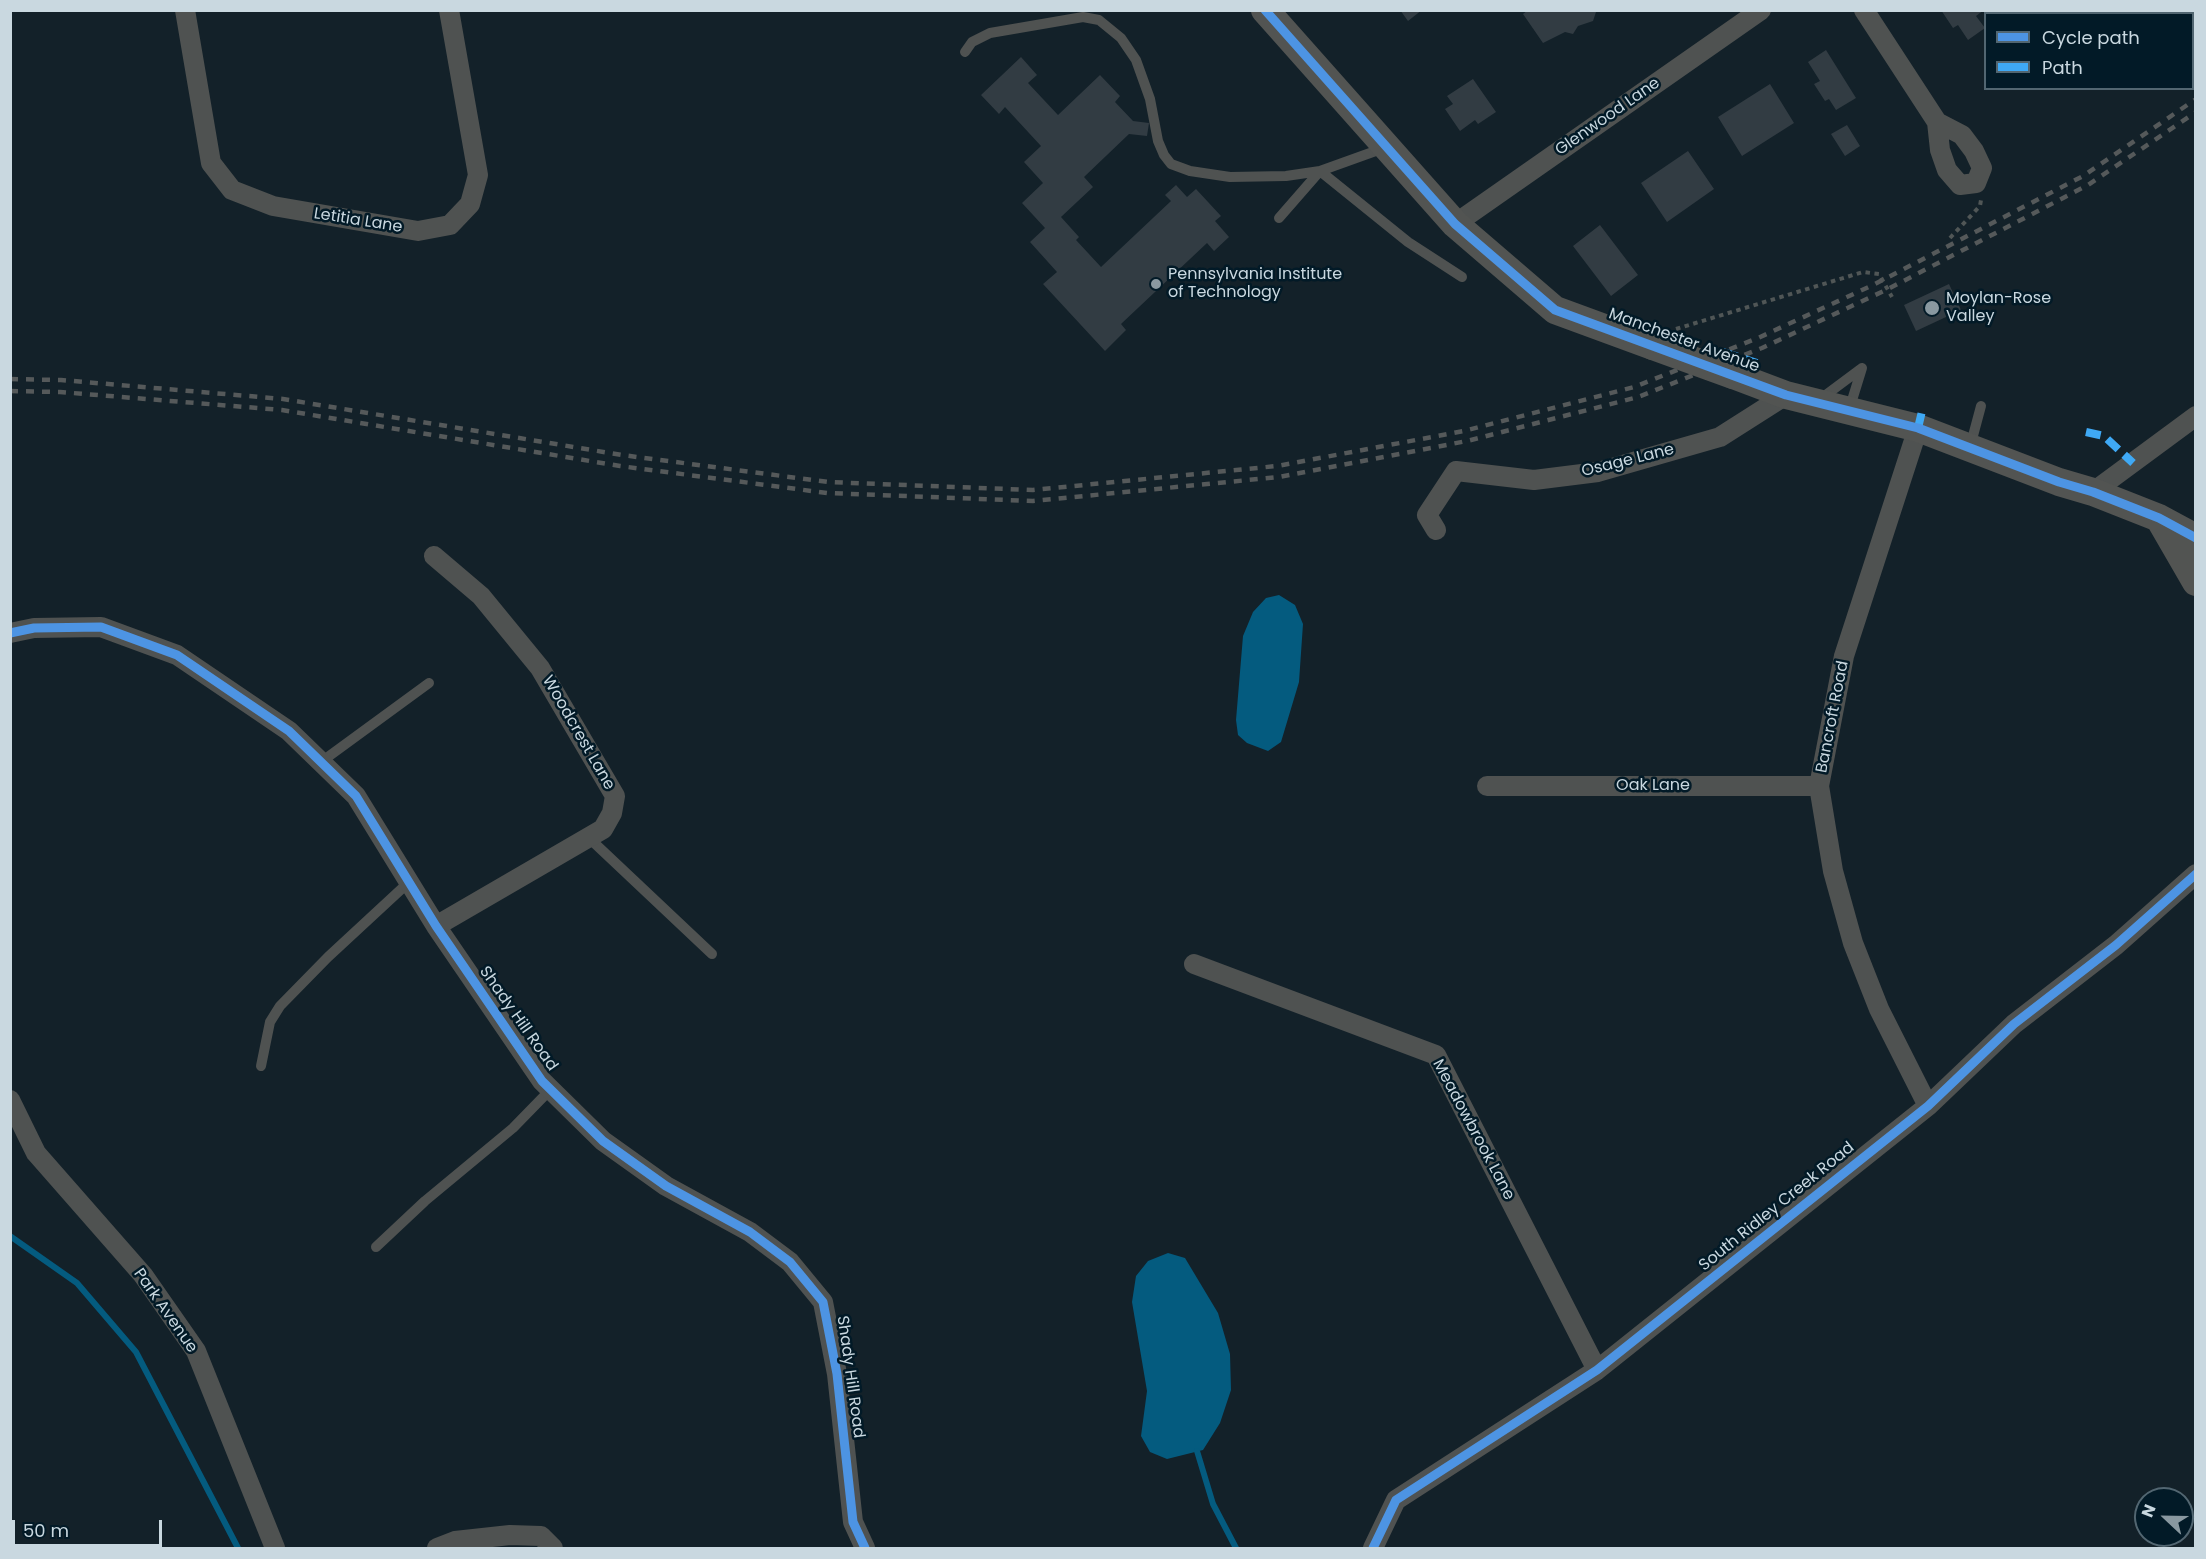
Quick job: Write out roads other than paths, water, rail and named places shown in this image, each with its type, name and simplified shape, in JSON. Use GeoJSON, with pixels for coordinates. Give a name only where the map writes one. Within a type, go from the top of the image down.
{"type":"FeatureCollection","features":[{"type":"Feature","properties":{"kind":"street","name":"Letitia Lane"},"geometry":{"type":"LineString","coordinates":[[186,10],[211,163],[232,190],[273,206],[418,231],[450,225],[470,204],[478,176],[449,10]]}},
{"type":"Feature","properties":{"kind":"street","name":"Manchester Avenue"},"geometry":{"type":"LineString","coordinates":[[1265,10],[1455,224],[1555,310],[1660,339],[1733,375],[1786,394],[1918,428],[2159,518],[2196,538]]}},
{"type":"Feature","properties":{"kind":"street","name":"Glenwood Lane"},"geometry":{"type":"LineString","coordinates":[[1455,224],[1761,10]]}},
{"type":"Feature","properties":{"kind":"street"},"geometry":{"type":"LineString","coordinates":[[1864,10],[1937,122],[1940,150],[1947,170],[1960,184],[1976,183],[1982,168],[1974,151],[1962,135],[1937,122]]}},
{"type":"Feature","properties":{"kind":"street","name":"Osage Lane"},"geometry":{"type":"LineString","coordinates":[[1436,530],[1427,515],[1456,471],[1534,480],[1598,472],[1720,437],[1786,394]]}},
{"type":"Feature","properties":{"kind":"street"},"geometry":{"type":"LineString","coordinates":[[2093,492],[2196,416]]}},
{"type":"Feature","properties":{"kind":"street","name":"Bancroft Road"},"geometry":{"type":"LineString","coordinates":[[1918,428],[1844,656],[1819,786],[1833,871],[1853,943],[1879,1009],[1928,1106]]}},
{"type":"Feature","properties":{"kind":"street"},"geometry":{"type":"LineString","coordinates":[[2159,518],[2196,582]]}},
{"type":"Feature","properties":{"kind":"street","name":"Woodcrest Lane"},"geometry":{"type":"LineString","coordinates":[[434,556],[481,596],[540,668],[615,796],[612,813],[603,829],[436,926]]}},
{"type":"Feature","properties":{"kind":"street","name":"Shady Hill Road"},"geometry":{"type":"LineString","coordinates":[[10,633],[34,628],[101,627],[177,655],[289,731],[356,796],[436,926],[542,1081],[603,1142],[666,1186],[750,1232],[789,1262],[823,1302],[837,1374],[854,1522],[864,1548]]}},
{"type":"Feature","properties":{"kind":"street","name":"Oak Lane"},"geometry":{"type":"LineString","coordinates":[[1487,786],[1819,786]]}},
{"type":"Feature","properties":{"kind":"street","name":"South Ridley Creek Road"},"geometry":{"type":"LineString","coordinates":[[1373,1548],[1396,1500],[1597,1370],[1928,1106],[2014,1024],[2116,945],[2196,874]]}},
{"type":"Feature","properties":{"kind":"street","name":"Meadowbrook Lane"},"geometry":{"type":"LineString","coordinates":[[1194,964],[1436,1055],[1597,1370]]}},
{"type":"Feature","properties":{"kind":"street","name":"Park Avenue"},"geometry":{"type":"LineString","coordinates":[[10,1100],[36,1153],[143,1275],[196,1351],[275,1548]]}},
{"type":"Feature","properties":{"kind":"street"},"geometry":{"type":"LineString","coordinates":[[437,1548],[455,1541],[510,1535],[541,1536],[553,1548]]}},
{"type":"Feature","properties":{"kind":"lane"},"geometry":{"type":"LineString","coordinates":[[965,52],[972,42],[990,33],[1098,15],[1121,38],[1136,60],[1150,99],[1158,141],[1171,164],[1190,171],[1230,177],[1286,176],[1320,171],[1387,147]]}},
{"type":"Feature","properties":{"kind":"lane"},"geometry":{"type":"LineString","coordinates":[[1279,218],[1320,171]]}},
{"type":"Feature","properties":{"kind":"lane"},"geometry":{"type":"LineString","coordinates":[[1320,171],[1408,242],[1462,277]]}},
{"type":"Feature","properties":{"kind":"lane"},"geometry":{"type":"LineString","coordinates":[[1815,402],[1862,368],[1848,411]]}},
{"type":"Feature","properties":{"kind":"lane"},"geometry":{"type":"LineString","coordinates":[[1970,447],[1981,406]]}},
{"type":"Feature","properties":{"kind":"lane"},"geometry":{"type":"LineString","coordinates":[[321,762],[429,683]]}},
{"type":"Feature","properties":{"kind":"lane"},"geometry":{"type":"LineString","coordinates":[[589,837],[712,954]]}},
{"type":"Feature","properties":{"kind":"lane"},"geometry":{"type":"LineString","coordinates":[[261,1066],[270,1022],[279,1006],[409,882]]}},
{"type":"Feature","properties":{"kind":"lane"},"geometry":{"type":"LineString","coordinates":[[376,1247],[425,1201],[513,1128],[551,1089]]}},
{"type":"Feature","properties":{"kind":"water"},"geometry":{"type":"Polygon","coordinates":[[[1279,595],[1295,605],[1303,624],[1299,682],[1281,742],[1268,751],[1247,743],[1238,735],[1236,720],[1243,636],[1253,612],[1266,598],[1279,595]]]}},
{"type":"Feature","properties":{"kind":"water"},"geometry":{"type":"Polygon","coordinates":[[[1168,1253],[1185,1258],[1218,1313],[1230,1354],[1231,1390],[1220,1423],[1203,1450],[1167,1459],[1150,1452],[1141,1436],[1147,1391],[1132,1302],[1136,1276],[1148,1261],[1168,1253]]]}},
{"type":"Feature","properties":{"kind":"waterway"},"geometry":{"type":"LineString","coordinates":[[10,1236],[77,1283],[136,1352],[238,1548]]}},
{"type":"Feature","properties":{"kind":"waterway"},"geometry":{"type":"LineString","coordinates":[[1197,1451],[1213,1504],[1236,1548]]}},
{"type":"Feature","properties":{"kind":"railway"},"geometry":{"type":"LineString","coordinates":[[10,379],[61,380],[283,399],[622,455],[828,482],[1033,490],[1277,466],[1464,431],[1634,387],[1758,338],[1873,285],[2083,176],[2196,99]]}},
{"type":"Feature","properties":{"kind":"railway"},"geometry":{"type":"LineString","coordinates":[[10,391],[60,392],[282,410],[620,466],[827,493],[1033,501],[1279,477],[1467,441],[1638,397],[1762,348],[1888,289],[2088,185],[2196,112]]}},
{"type":"Feature","properties":{"kind":"place","name":"Pennsylvania Institute of Technology"},"geometry":{"type":"Point","coordinates":[1156,284]}},
{"type":"Feature","properties":{"kind":"place","name":"Moylan-Rose Valley"},"geometry":{"type":"Point","coordinates":[1932,308]}}]}
